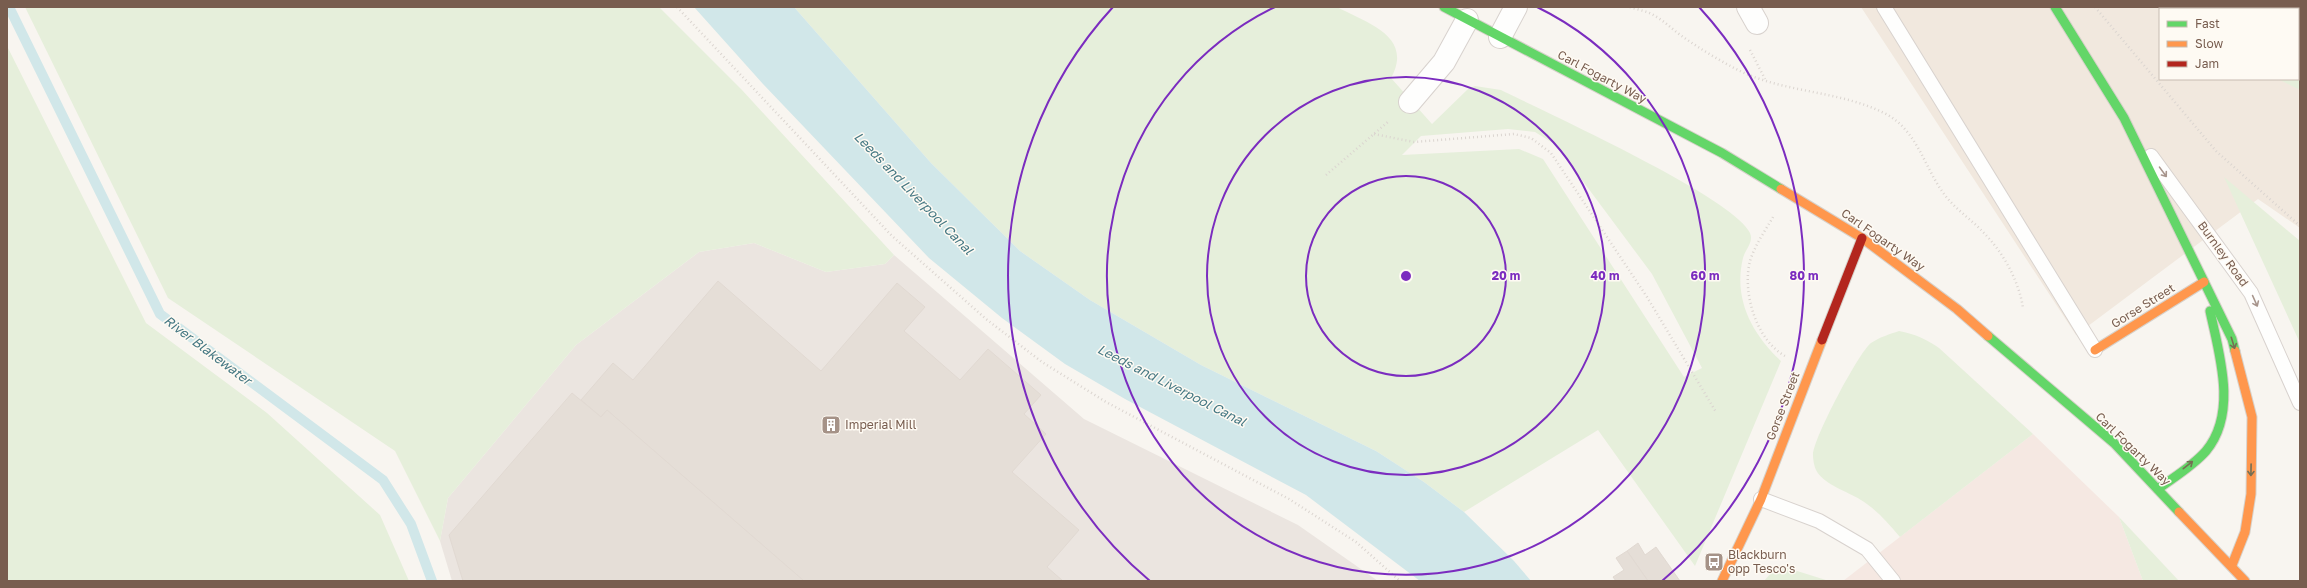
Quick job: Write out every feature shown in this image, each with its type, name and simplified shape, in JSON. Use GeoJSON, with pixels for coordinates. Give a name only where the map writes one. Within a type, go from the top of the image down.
{"type":"FeatureCollection","features":[{"type":"Feature","properties":{"kind":"main road","name":"Carl Fogarty Way"},"geometry":{"type":"LineString","coordinates":[[1444,7],[1722,153],[1862,238],[1957,309],[2114,443],[2245,581]]}},
{"type":"Feature","properties":{"kind":"main road","name":"Burnley Road"},"geometry":{"type":"LineString","coordinates":[[2055,7],[2124,118],[2232,339],[2252,416],[2250,494],[2245,532],[2232,566]]}},
{"type":"Feature","properties":{"kind":"main road","name":"Gorse Street"},"geometry":{"type":"LineString","coordinates":[[1722,581],[1761,499],[1862,238]]}},
{"type":"Feature","properties":{"kind":"main road","name":"Gorse Street"},"geometry":{"type":"LineString","coordinates":[[2095,350],[2204,282]]}},
{"type":"Feature","properties":{"kind":"main road","name":"Burnley Road"},"geometry":{"type":"LineString","coordinates":[[2158,489],[2208,449],[2221,418],[2222,375],[2204,282]]}},
{"type":"Feature","properties":{"kind":"street"},"geometry":{"type":"LineString","coordinates":[[1500,37],[1516,7]]}},
{"type":"Feature","properties":{"kind":"street"},"geometry":{"type":"LineString","coordinates":[[1410,102],[1444,62],[1467,20]]}},
{"type":"Feature","properties":{"kind":"lane"},"geometry":{"type":"LineString","coordinates":[[1884,7],[2095,350]]}},
{"type":"Feature","properties":{"kind":"lane","name":"Burnley Road"},"geometry":{"type":"LineString","coordinates":[[2124,118],[2251,293],[2300,403]]}},
{"type":"Feature","properties":{"kind":"lane"},"geometry":{"type":"LineString","coordinates":[[1761,499],[1819,521],[1867,549],[1893,581]]}},
{"type":"Feature","properties":{"kind":"path"},"geometry":{"type":"LineString","coordinates":[[677,7],[892,236],[986,319],[1042,362],[1106,402],[1290,499],[1356,542],[1400,581]]}},
{"type":"Feature","properties":{"kind":"path"},"geometry":{"type":"LineString","coordinates":[[1630,7],[1654,15],[1680,35],[1738,70],[1780,85],[1858,102],[1885,113],[1900,123],[1913,138],[1933,179],[1945,196],[1984,232],[2004,259],[2021,292],[2023,308]]}},
{"type":"Feature","properties":{"kind":"path"},"geometry":{"type":"LineString","coordinates":[[2095,7],[2216,151],[2300,226]]}},
{"type":"Feature","properties":{"kind":"path"},"geometry":{"type":"LineString","coordinates":[[1326,175],[1410,102]]}},
{"type":"Feature","properties":{"kind":"path"},"geometry":{"type":"LineString","coordinates":[[1374,134],[1414,142],[1514,134],[1531,138],[1551,153],[1647,297],[1716,412]]}},
{"type":"Feature","properties":{"kind":"path"},"geometry":{"type":"LineString","coordinates":[[1788,192],[1760,238],[1750,261],[1748,283],[1752,308],[1760,328],[1777,351],[1810,370]]}},
{"type":"Feature","properties":{"kind":"shaded area"},"geometry":{"type":"Polygon","coordinates":[[[1861,7],[2300,7],[2300,228],[2258,199],[2076,335],[1861,7]]]}},
{"type":"Feature","properties":{"kind":"shaded area"},"geometry":{"type":"Polygon","coordinates":[[[754,243],[826,272],[885,264],[894,255],[1084,419],[1298,525],[1378,581],[452,581],[440,541],[448,498],[576,345],[699,252],[754,243]]]}},
{"type":"Feature","properties":{"kind":"shaded area"},"geometry":{"type":"Polygon","coordinates":[[[2033,434],[2119,517],[2143,581],[1843,581],[2033,434]]]}},
{"type":"Feature","properties":{"kind":"green space"},"geometry":{"type":"Polygon","coordinates":[[[25,7],[659,7],[742,90],[894,255],[885,264],[826,272],[754,243],[699,252],[576,345],[448,498],[440,541],[395,451],[168,298],[25,7]]]}},
{"type":"Feature","properties":{"kind":"green space"},"geometry":{"type":"Polygon","coordinates":[[[794,7],[1337,7],[1373,25],[1392,41],[1396,51],[1397,64],[1391,78],[1432,124],[1468,89],[1475,86],[1501,90],[1676,178],[1711,199],[1737,218],[1751,236],[1750,243],[1743,258],[1741,273],[1741,288],[1747,315],[1761,339],[1781,361],[1695,566],[1598,430],[1464,512],[1424,482],[1376,451],[1201,365],[1090,300],[1020,251],[931,163],[794,7]],[[1508,129],[1421,136],[1402,155],[1519,149],[1543,159],[1684,377],[1702,368],[1652,274],[1556,145],[1535,132],[1508,129]]]}},
{"type":"Feature","properties":{"kind":"green space"},"geometry":{"type":"Polygon","coordinates":[[[2300,7],[2300,90],[2280,80],[2299,80],[2299,8],[2198,8],[2300,7]]]}},
{"type":"Feature","properties":{"kind":"green space"},"geometry":{"type":"Polygon","coordinates":[[[7,46],[146,323],[267,413],[380,515],[409,581],[7,581],[7,46]]]}},
{"type":"Feature","properties":{"kind":"green space"},"geometry":{"type":"Polygon","coordinates":[[[2224,177],[2300,241],[2300,343],[2224,177]]]}},
{"type":"Feature","properties":{"kind":"green space"},"geometry":{"type":"Polygon","coordinates":[[[1899,331],[1920,337],[1939,348],[2033,434],[1900,537],[1872,508],[1824,480],[1816,470],[1813,455],[1820,432],[1828,415],[1847,378],[1865,350],[1874,341],[1899,331]]]}},
{"type":"Feature","properties":{"kind":"green space"},"geometry":{"type":"Polygon","coordinates":[[[2119,517],[2179,581],[2143,581],[2119,517]]]}},
{"type":"Feature","properties":{"kind":"green space"},"geometry":{"type":"Polygon","coordinates":[[[1778,565],[1829,581],[1764,581],[1778,565]]]}},
{"type":"Feature","properties":{"kind":"water","name":"Leeds and Liverpool Canal"},"geometry":{"type":"Polygon","coordinates":[[[694,7],[794,7],[931,163],[1020,251],[1090,300],[1201,365],[1376,451],[1424,482],[1464,512],[1514,561],[1531,581],[1420,581],[1306,495],[1125,399],[1065,364],[1002,318],[929,258],[763,84],[694,7]]]}},
{"type":"Feature","properties":{"kind":"building","name":"Imperial Mill"},"geometry":{"type":"Polygon","coordinates":[[[718,281],[821,371],[897,283],[925,307],[904,331],[960,380],[988,349],[1041,395],[1024,414],[1046,434],[1012,472],[1079,530],[1047,567],[1063,581],[804,581],[607,410],[601,417],[581,400],[613,363],[633,380],[718,281]]]}},
{"type":"Feature","properties":{"kind":"building"},"geometry":{"type":"Polygon","coordinates":[[[572,393],[601,417],[607,410],[804,581],[463,581],[449,535],[572,393]]]}},
{"type":"Feature","properties":{"kind":"building"},"geometry":{"type":"Polygon","coordinates":[[[1638,543],[1645,555],[1656,547],[1680,581],[1648,581],[1627,551],[1638,543]]]}},
{"type":"Feature","properties":{"kind":"building"},"geometry":{"type":"Polygon","coordinates":[[[1627,551],[1648,581],[1616,581],[1613,577],[1624,570],[1616,558],[1627,551]]]}},
{"type":"Feature","properties":{"kind":"waterway","name":"River Blakewater"},"geometry":{"type":"LineString","coordinates":[[9,7],[160,314],[383,480],[411,524],[432,581]]}},
{"type":"Feature","properties":{"kind":"traffic: fast"},"geometry":{"type":"LineString","coordinates":[[1444,7],[1722,153],[1781,189]]}},
{"type":"Feature","properties":{"kind":"traffic: fast"},"geometry":{"type":"LineString","coordinates":[[2055,7],[2124,118],[2232,339],[2235,351]]}},
{"type":"Feature","properties":{"kind":"traffic: fast"},"geometry":{"type":"LineString","coordinates":[[2158,489],[2189,466],[2206,451],[2216,436],[2221,419],[2224,401],[2223,382],[2218,345],[2210,311]]}},
{"type":"Feature","properties":{"kind":"traffic: fast"},"geometry":{"type":"LineString","coordinates":[[1988,336],[2114,443],[2179,512]]}},
{"type":"Feature","properties":{"kind":"traffic: slow"},"geometry":{"type":"LineString","coordinates":[[1781,189],[1862,238],[1957,309],[1988,336]]}},
{"type":"Feature","properties":{"kind":"traffic: slow"},"geometry":{"type":"LineString","coordinates":[[2095,350],[2204,282]]}},
{"type":"Feature","properties":{"kind":"traffic: slow"},"geometry":{"type":"LineString","coordinates":[[1722,581],[1761,499],[1822,340]]}},
{"type":"Feature","properties":{"kind":"traffic: slow"},"geometry":{"type":"LineString","coordinates":[[2232,565],[2245,532],[2251,494],[2252,417],[2235,351]]}},
{"type":"Feature","properties":{"kind":"traffic: slow"},"geometry":{"type":"LineString","coordinates":[[2179,512],[2245,581]]}},
{"type":"Feature","properties":{"kind":"traffic: jam"},"geometry":{"type":"LineString","coordinates":[[1822,340],[1862,238]]}},
{"type":"Feature","properties":{"kind":"place","name":"Imperial Mill"},"geometry":{"type":"Point","coordinates":[831,425]}},
{"type":"Feature","properties":{"kind":"place","name":"Blackburn opp Tesco's"},"geometry":{"type":"Point","coordinates":[1714,562]}}]}
